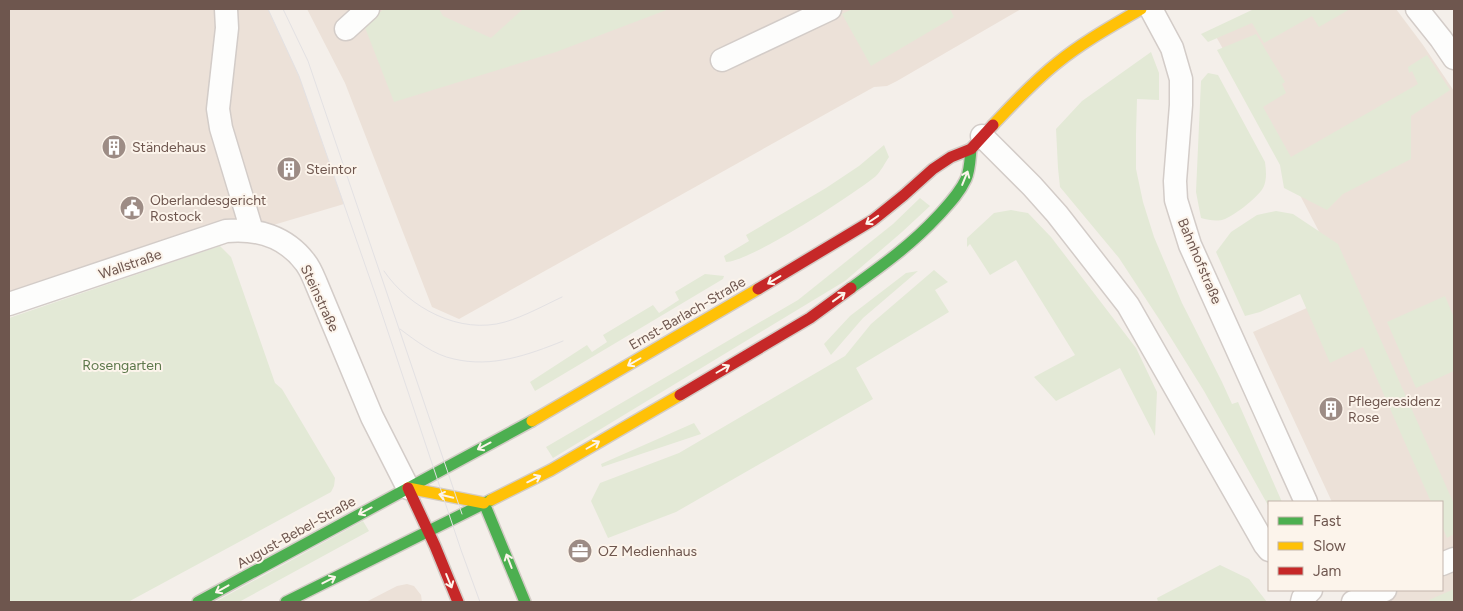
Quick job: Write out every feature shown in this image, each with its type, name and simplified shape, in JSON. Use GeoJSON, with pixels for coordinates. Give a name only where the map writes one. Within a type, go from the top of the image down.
{"type":"FeatureCollection","features":[{"type":"Feature","properties":{"kind":"main road","name":"Ernst-Barlach-Straße"},"geometry":{"type":"LineString","coordinates":[[408,488],[552,410],[873,220],[933,169],[977,142],[1029,87],[1057,63],[1089,40],[1141,10]]}},
{"type":"Feature","properties":{"kind":"main road"},"geometry":{"type":"LineString","coordinates":[[286,602],[551,470],[792,329],[896,256],[922,233],[954,199],[966,179],[977,142]]}},
{"type":"Feature","properties":{"kind":"main road"},"geometry":{"type":"LineString","coordinates":[[408,488],[484,503]]}},
{"type":"Feature","properties":{"kind":"main road"},"geometry":{"type":"LineString","coordinates":[[407,513],[408,488]]}},
{"type":"Feature","properties":{"kind":"main road"},"geometry":{"type":"LineString","coordinates":[[408,488],[458,602]]}},
{"type":"Feature","properties":{"kind":"main road","name":"August-Bebel-Straße"},"geometry":{"type":"LineString","coordinates":[[198,602],[408,488]]}},
{"type":"Feature","properties":{"kind":"main road"},"geometry":{"type":"LineString","coordinates":[[484,503],[525,602]]}},
{"type":"Feature","properties":{"kind":"main road"},"geometry":{"type":"LineString","coordinates":[[386,551],[403,529]]}},
{"type":"Feature","properties":{"kind":"street"},"geometry":{"type":"LineString","coordinates":[[226,9],[227,28],[218,109],[221,128],[252,231]]}},
{"type":"Feature","properties":{"kind":"street"},"geometry":{"type":"LineString","coordinates":[[346,29],[368,9]]}},
{"type":"Feature","properties":{"kind":"street"},"geometry":{"type":"LineString","coordinates":[[722,60],[830,9]]}},
{"type":"Feature","properties":{"kind":"street"},"geometry":{"type":"LineString","coordinates":[[1417,9],[1454,58]]}},
{"type":"Feature","properties":{"kind":"street","name":"Bahnhofstraße"},"geometry":{"type":"LineString","coordinates":[[1141,10],[1172,48],[1181,79],[1181,105],[1175,181],[1176,200],[1190,245],[1306,501]]}},
{"type":"Feature","properties":{"kind":"street"},"geometry":{"type":"LineString","coordinates":[[977,142],[1032,186],[1057,214],[1128,306],[1268,549]]}},
{"type":"Feature","properties":{"kind":"street","name":"Wallstraße"},"geometry":{"type":"LineString","coordinates":[[9,304],[226,232],[252,231]]}},
{"type":"Feature","properties":{"kind":"street","name":"Steinstraße"},"geometry":{"type":"LineString","coordinates":[[252,231],[264,233],[280,241],[294,250],[306,264],[320,291],[372,418],[408,488]]}},
{"type":"Feature","properties":{"kind":"street"},"geometry":{"type":"LineString","coordinates":[[1345,591],[1352,598],[1353,602],[1382,591]]}},
{"type":"Feature","properties":{"kind":"shaded area"},"geometry":{"type":"Polygon","coordinates":[[[9,9],[268,9],[299,76],[344,204],[9,304],[9,9]]]}},
{"type":"Feature","properties":{"kind":"shaded area"},"geometry":{"type":"Polygon","coordinates":[[[307,9],[1021,9],[897,81],[887,86],[874,87],[459,319],[432,307],[345,83],[307,9]]]}},
{"type":"Feature","properties":{"kind":"shaded area"},"geometry":{"type":"Polygon","coordinates":[[[1256,9],[1396,9],[1454,91],[1454,602],[1391,602],[1387,591],[1443,591],[1443,501],[1332,501],[1253,332],[1349,289],[1214,33],[1256,9]]]}},
{"type":"Feature","properties":{"kind":"shaded area"},"geometry":{"type":"Polygon","coordinates":[[[407,584],[414,586],[421,595],[422,602],[366,602],[397,586],[407,584]]]}},
{"type":"Feature","properties":{"kind":"green space"},"geometry":{"type":"Polygon","coordinates":[[[384,9],[439,9],[443,16],[491,38],[523,9],[669,9],[556,52],[394,102],[364,25],[384,9]]]}},
{"type":"Feature","properties":{"kind":"green space"},"geometry":{"type":"Polygon","coordinates":[[[852,9],[950,9],[954,17],[871,66],[842,14],[852,9]]]}},
{"type":"Feature","properties":{"kind":"green space"},"geometry":{"type":"Polygon","coordinates":[[[1254,9],[1350,9],[1319,27],[1312,16],[1264,43],[1252,23],[1208,42],[1201,34],[1254,9]]]}},
{"type":"Feature","properties":{"kind":"green space"},"geometry":{"type":"Polygon","coordinates":[[[1256,34],[1285,82],[1282,84],[1286,93],[1263,107],[1291,157],[1418,84],[1412,71],[1409,73],[1408,67],[1427,55],[1450,90],[1411,116],[1411,159],[1343,194],[1327,210],[1284,188],[1280,165],[1217,50],[1256,34]]]}},
{"type":"Feature","properties":{"kind":"green space"},"geometry":{"type":"Polygon","coordinates":[[[1151,52],[1159,73],[1159,100],[1137,99],[1136,169],[1143,202],[1154,237],[1182,303],[1232,404],[1238,402],[1282,501],[1268,501],[1268,505],[1204,391],[1161,322],[1119,258],[1060,187],[1056,129],[1082,101],[1151,52]]]}},
{"type":"Feature","properties":{"kind":"green space"},"geometry":{"type":"Polygon","coordinates":[[[1208,73],[1218,75],[1265,162],[1266,171],[1264,186],[1258,195],[1235,214],[1219,220],[1201,218],[1196,192],[1201,81],[1208,73]]]}},
{"type":"Feature","properties":{"kind":"green space"},"geometry":{"type":"Polygon","coordinates":[[[884,145],[889,157],[878,174],[864,185],[778,240],[738,259],[726,262],[724,256],[749,241],[746,235],[826,188],[859,166],[884,145]]]}},
{"type":"Feature","properties":{"kind":"green space"},"geometry":{"type":"Polygon","coordinates":[[[920,198],[930,206],[845,281],[553,458],[546,447],[798,300],[893,224],[920,198]]]}},
{"type":"Feature","properties":{"kind":"green space"},"geometry":{"type":"Polygon","coordinates":[[[1011,210],[1028,213],[1051,237],[1136,348],[1157,392],[1155,436],[1120,368],[1056,401],[1034,377],[1075,355],[1016,260],[990,275],[970,244],[967,247],[967,238],[994,213],[1011,210]]]}},
{"type":"Feature","properties":{"kind":"green space"},"geometry":{"type":"Polygon","coordinates":[[[1276,211],[1293,214],[1338,244],[1454,504],[1454,534],[1447,538],[1443,528],[1443,501],[1431,501],[1363,347],[1330,363],[1300,294],[1260,312],[1245,316],[1216,252],[1231,232],[1257,215],[1276,211]]]}},
{"type":"Feature","properties":{"kind":"green space","name":"Rosengarten"},"geometry":{"type":"Polygon","coordinates":[[[220,246],[231,257],[275,383],[282,389],[335,478],[331,492],[128,602],[9,602],[9,318],[220,246]]]}},
{"type":"Feature","properties":{"kind":"green space"},"geometry":{"type":"Polygon","coordinates":[[[934,270],[948,282],[935,290],[949,312],[856,368],[873,399],[676,512],[608,538],[591,501],[600,483],[679,453],[845,356],[871,324],[934,270]]]}},
{"type":"Feature","properties":{"kind":"green space"},"geometry":{"type":"Polygon","coordinates":[[[918,271],[863,318],[831,355],[824,344],[850,316],[906,273],[918,271]]]}},
{"type":"Feature","properties":{"kind":"green space"},"geometry":{"type":"Polygon","coordinates":[[[705,274],[724,276],[723,279],[535,391],[530,382],[587,345],[592,352],[607,342],[603,335],[653,305],[659,313],[679,300],[675,292],[705,274]]]}},
{"type":"Feature","properties":{"kind":"green space"},"geometry":{"type":"Polygon","coordinates":[[[1445,296],[1454,318],[1454,371],[1416,388],[1387,322],[1445,296]]]}},
{"type":"Feature","properties":{"kind":"green space"},"geometry":{"type":"Polygon","coordinates":[[[694,423],[701,434],[602,467],[601,464],[694,423]]]}},
{"type":"Feature","properties":{"kind":"green space"},"geometry":{"type":"Polygon","coordinates":[[[363,521],[369,531],[239,602],[215,602],[363,521]]]}},
{"type":"Feature","properties":{"kind":"green space"},"geometry":{"type":"Polygon","coordinates":[[[1220,565],[1249,579],[1267,602],[1158,602],[1157,598],[1220,565]]]}},
{"type":"Feature","properties":{"kind":"green space"},"geometry":{"type":"Polygon","coordinates":[[[1454,589],[1454,602],[1430,602],[1429,600],[1454,589]]]}},
{"type":"Feature","properties":{"kind":"tram line"},"geometry":{"type":"LineString","coordinates":[[268,9],[299,76],[480,602]]}},
{"type":"Feature","properties":{"kind":"tram line"},"geometry":{"type":"LineString","coordinates":[[283,9],[308,61],[462,514]]}},
{"type":"Feature","properties":{"kind":"tram line"},"geometry":{"type":"LineString","coordinates":[[384,271],[407,296],[421,307],[437,315],[471,325],[505,322],[527,314],[562,297]]}},
{"type":"Feature","properties":{"kind":"tram line"},"geometry":{"type":"LineString","coordinates":[[400,329],[439,354],[468,361],[482,362],[510,359],[563,341]]}},
{"type":"Feature","properties":{"kind":"traffic: fast"},"geometry":{"type":"LineString","coordinates":[[851,288],[907,245],[949,203],[966,179],[971,149]]}},
{"type":"Feature","properties":{"kind":"traffic: fast"},"geometry":{"type":"LineString","coordinates":[[198,602],[532,421]]}},
{"type":"Feature","properties":{"kind":"traffic: fast"},"geometry":{"type":"LineString","coordinates":[[286,602],[491,500]]}},
{"type":"Feature","properties":{"kind":"traffic: fast"},"geometry":{"type":"LineString","coordinates":[[484,503],[525,602]]}},
{"type":"Feature","properties":{"kind":"traffic: slow"},"geometry":{"type":"LineString","coordinates":[[993,125],[1031,85],[1067,55],[1141,9]]}},
{"type":"Feature","properties":{"kind":"traffic: slow"},"geometry":{"type":"LineString","coordinates":[[532,421],[758,289]]}},
{"type":"Feature","properties":{"kind":"traffic: slow"},"geometry":{"type":"LineString","coordinates":[[491,500],[551,470],[680,395]]}},
{"type":"Feature","properties":{"kind":"traffic: slow"},"geometry":{"type":"LineString","coordinates":[[408,488],[484,503]]}},
{"type":"Feature","properties":{"kind":"traffic: jam"},"geometry":{"type":"LineString","coordinates":[[758,289],[873,220],[933,169],[951,157],[971,149],[993,125]]}},
{"type":"Feature","properties":{"kind":"traffic: jam"},"geometry":{"type":"LineString","coordinates":[[680,395],[810,318],[851,288]]}},
{"type":"Feature","properties":{"kind":"traffic: jam"},"geometry":{"type":"LineString","coordinates":[[408,488],[458,602]]}},
{"type":"Feature","properties":{"kind":"place","name":"Ständehaus"},"geometry":{"type":"Point","coordinates":[114,147]}},
{"type":"Feature","properties":{"kind":"place","name":"Steintor"},"geometry":{"type":"Point","coordinates":[289,169]}},
{"type":"Feature","properties":{"kind":"place","name":"Oberlandesgericht Rostock"},"geometry":{"type":"Point","coordinates":[132,208]}},
{"type":"Feature","properties":{"kind":"place","name":"Pflegeresidenz Rose"},"geometry":{"type":"Point","coordinates":[1331,409]}},
{"type":"Feature","properties":{"kind":"place","name":"OZ Medienhaus"},"geometry":{"type":"Point","coordinates":[580,551]}}]}
